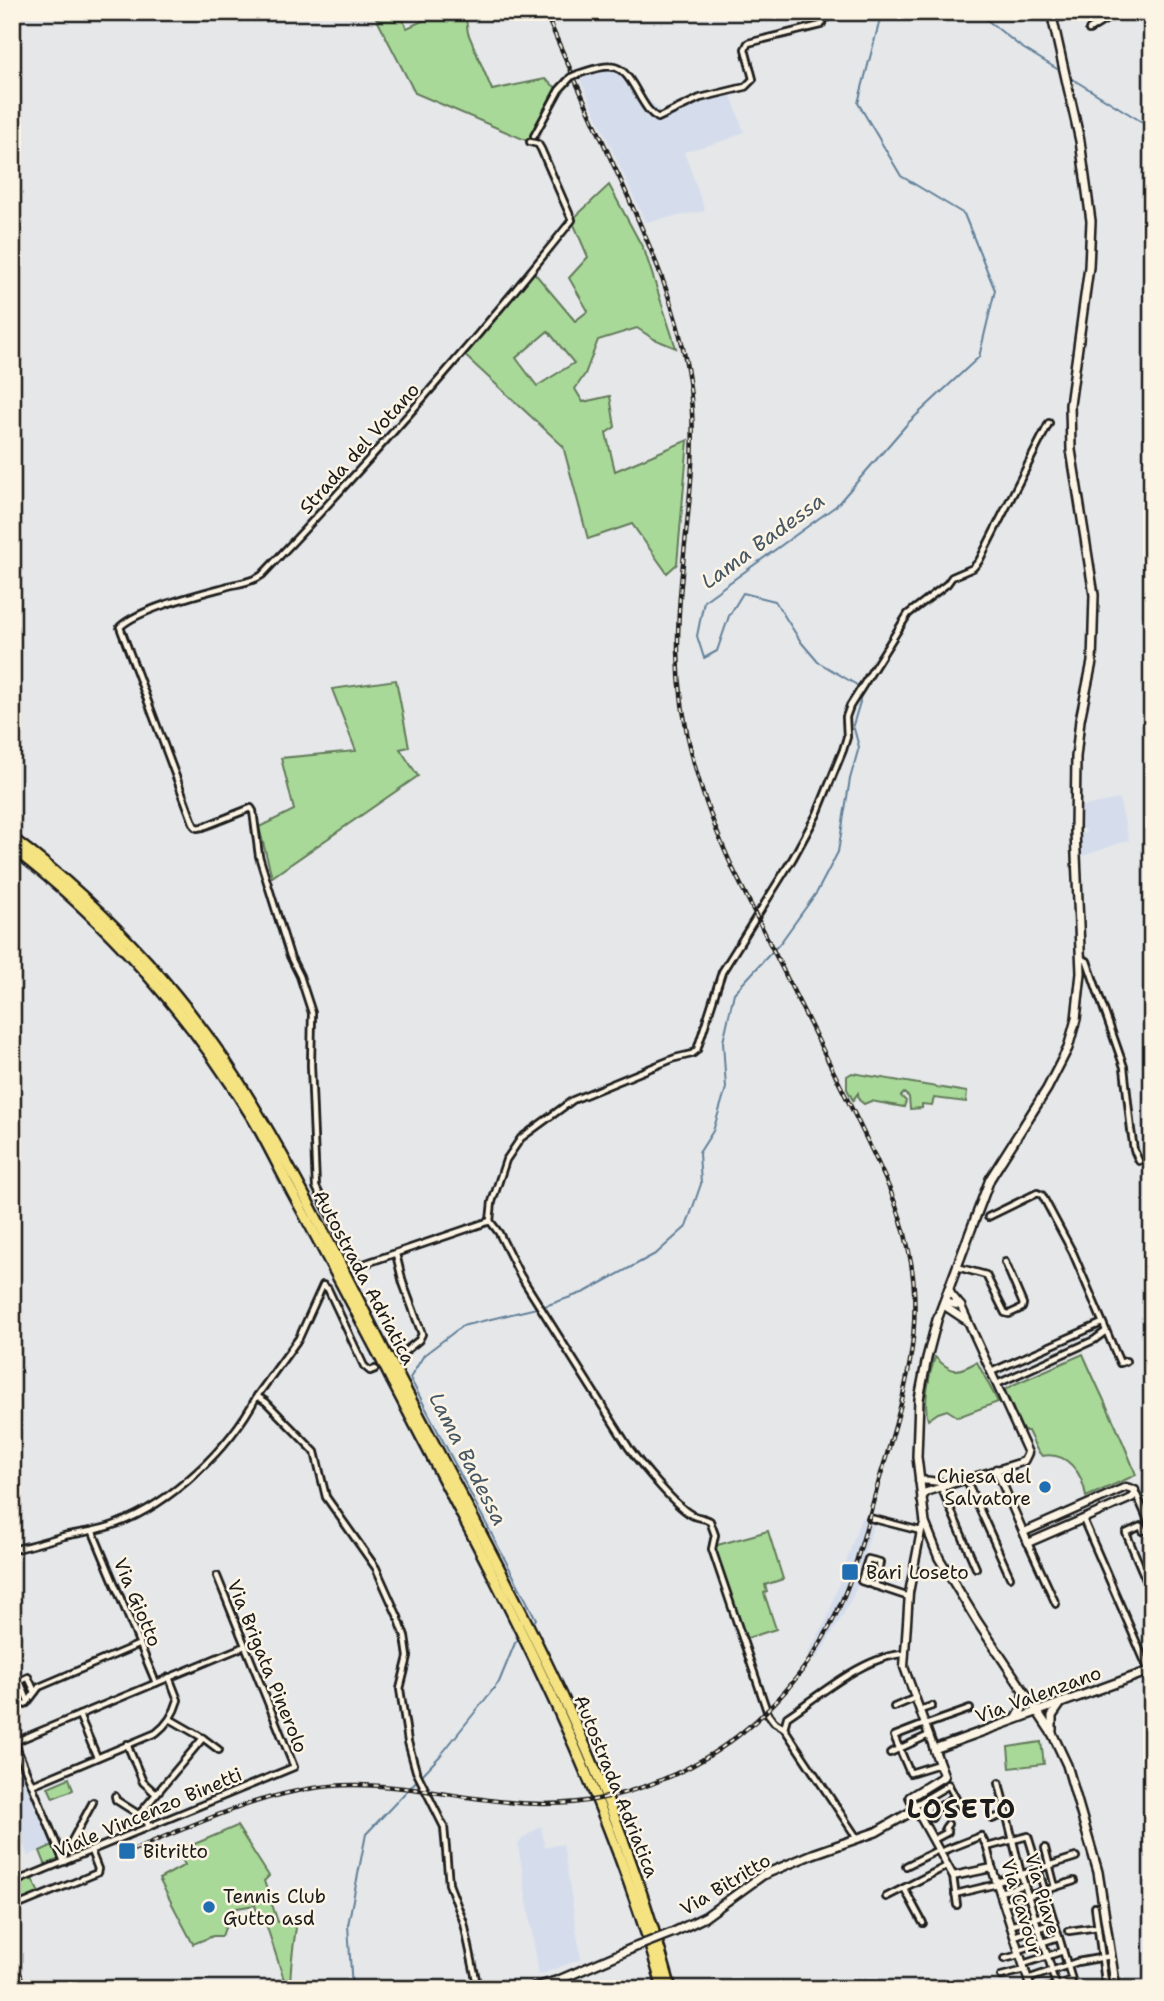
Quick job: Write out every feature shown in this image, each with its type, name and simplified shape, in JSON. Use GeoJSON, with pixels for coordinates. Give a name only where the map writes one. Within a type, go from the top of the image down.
{"type":"FeatureCollection","features":[{"type":"Feature","properties":{"kind":"highway","name":"Autostrada Adriatica"},"geometry":{"type":"LineString","coordinates":[[12,838],[60,877],[128,943],[209,1040],[257,1110],[383,1356]]}},
{"type":"Feature","properties":{"kind":"highway","name":"Autostrada Adriatica"},"geometry":{"type":"LineString","coordinates":[[12,848],[91,916],[137,965],[190,1028],[252,1118],[396,1379],[586,1749],[652,1924],[671,1989]]}},
{"type":"Feature","properties":{"kind":"highway","name":"Autostrada Adriatica"},"geometry":{"type":"LineString","coordinates":[[541,1660],[602,1807],[663,1989]]}},
{"type":"Feature","properties":{"kind":"main road"},"geometry":{"type":"LineString","coordinates":[[1051,12],[1085,168],[1091,221],[1086,295],[1070,405],[1071,450],[1094,595],[1092,663],[1080,720],[1076,757],[1075,843],[1082,959],[1076,1019],[1068,1048],[1047,1089],[990,1179],[937,1320],[919,1399],[917,1466],[925,1523],[945,1570],[1038,1711],[1067,1765],[1092,1844],[1104,1903],[1116,1989]]}},
{"type":"Feature","properties":{"kind":"main road","name":"Via Valenzano"},"geometry":{"type":"LineString","coordinates":[[934,1749],[1150,1671]]}},
{"type":"Feature","properties":{"kind":"main road"},"geometry":{"type":"LineString","coordinates":[[1021,1686],[1044,1706],[1061,1702]]}},
{"type":"Feature","properties":{"kind":"main road"},"geometry":{"type":"LineString","coordinates":[[1017,1718],[1024,1705],[1021,1686]]}},
{"type":"Feature","properties":{"kind":"main road"},"geometry":{"type":"LineString","coordinates":[[1053,1735],[1052,1716],[1061,1702]]}},
{"type":"Feature","properties":{"kind":"main road"},"geometry":{"type":"LineString","coordinates":[[1017,1718],[1038,1719],[1053,1735]]}},
{"type":"Feature","properties":{"kind":"main road"},"geometry":{"type":"LineString","coordinates":[[915,1807],[910,1797],[946,1781],[934,1749]]}},
{"type":"Feature","properties":{"kind":"main road","name":"Via Bitritto"},"geometry":{"type":"LineString","coordinates":[[530,1989],[674,1932],[705,1917],[764,1875],[876,1832],[915,1807]]}},
{"type":"Feature","properties":{"kind":"street"},"geometry":{"type":"LineString","coordinates":[[534,136],[559,90],[578,74],[611,66],[621,68],[630,78],[646,107],[658,117],[700,99],[745,86],[752,79],[745,49],[748,43],[821,25],[829,12]]}},
{"type":"Feature","properties":{"kind":"street"},"geometry":{"type":"LineString","coordinates":[[1089,30],[1118,12]]}},
{"type":"Feature","properties":{"kind":"street","name":"Strada del Votano"},"geometry":{"type":"LineString","coordinates":[[396,1254],[356,1264],[318,1194],[314,1160],[312,1013],[300,976],[290,956],[259,856],[253,811],[251,808],[203,827],[197,828],[194,825],[120,627],[148,612],[195,595],[248,582],[262,575],[410,413],[514,293],[572,220],[541,149],[538,144],[530,142]]}},
{"type":"Feature","properties":{"kind":"street"},"geometry":{"type":"LineString","coordinates":[[857,1838],[784,1728],[772,1720],[762,1702],[712,1549],[715,1535],[710,1521],[686,1511],[629,1448],[520,1275],[490,1221],[492,1202],[506,1160],[520,1138],[573,1100],[697,1050],[722,972],[793,858],[817,814],[843,750],[846,717],[850,706],[908,614],[947,584],[952,577],[973,568],[979,561],[1049,424]]}},
{"type":"Feature","properties":{"kind":"street"},"geometry":{"type":"LineString","coordinates":[[1082,959],[1087,961],[1124,1067],[1134,1150],[1139,1161]]}},
{"type":"Feature","properties":{"kind":"street"},"geometry":{"type":"LineString","coordinates":[[988,1216],[1037,1193],[1042,1195],[1073,1253],[1121,1363],[1126,1361]]}},
{"type":"Feature","properties":{"kind":"street"},"geometry":{"type":"LineString","coordinates":[[398,1357],[419,1340],[422,1334],[403,1283],[396,1254],[490,1221]]}},
{"type":"Feature","properties":{"kind":"street"},"geometry":{"type":"LineString","coordinates":[[957,1267],[986,1275],[1005,1313],[1009,1314],[1022,1308],[1023,1304],[1005,1262]]}},
{"type":"Feature","properties":{"kind":"street"},"geometry":{"type":"LineString","coordinates":[[12,1550],[65,1536],[93,1532],[162,1502],[228,1441],[299,1338],[323,1285],[328,1289],[364,1367],[370,1371],[375,1369]]}},
{"type":"Feature","properties":{"kind":"street"},"geometry":{"type":"LineString","coordinates":[[917,1466],[928,1479],[938,1483],[951,1482],[1024,1461],[1027,1457],[1027,1449],[961,1306],[949,1288]]}},
{"type":"Feature","properties":{"kind":"street"},"geometry":{"type":"LineString","coordinates":[[943,1303],[961,1306]]}},
{"type":"Feature","properties":{"kind":"street"},"geometry":{"type":"LineString","coordinates":[[943,1303],[967,1321]]}},
{"type":"Feature","properties":{"kind":"street"},"geometry":{"type":"LineString","coordinates":[[937,1320],[955,1312]]}},
{"type":"Feature","properties":{"kind":"street"},"geometry":{"type":"LineString","coordinates":[[990,1372],[1102,1323]]}},
{"type":"Feature","properties":{"kind":"street"},"geometry":{"type":"LineString","coordinates":[[996,1384],[1094,1340],[1106,1331]]}},
{"type":"Feature","properties":{"kind":"street"},"geometry":{"type":"LineString","coordinates":[[257,1396],[315,1452],[326,1497],[376,1568],[398,1617],[405,1636],[408,1657],[400,1689],[408,1742],[416,1771],[444,1827],[449,1884],[464,1923],[478,1989]]}},
{"type":"Feature","properties":{"kind":"street"},"geometry":{"type":"LineString","coordinates":[[996,1469],[1056,1604]]}},
{"type":"Feature","properties":{"kind":"street"},"geometry":{"type":"LineString","coordinates":[[966,1478],[1010,1577]]}},
{"type":"Feature","properties":{"kind":"street"},"geometry":{"type":"LineString","coordinates":[[928,1479],[919,1481],[923,1488],[929,1491]]}},
{"type":"Feature","properties":{"kind":"street"},"geometry":{"type":"LineString","coordinates":[[922,1500],[924,1493],[951,1482]]}},
{"type":"Feature","properties":{"kind":"street"},"geometry":{"type":"LineString","coordinates":[[941,1487],[976,1568]]}},
{"type":"Feature","properties":{"kind":"street"},"geometry":{"type":"LineString","coordinates":[[1024,1532],[1126,1487],[1135,1490],[1151,1527],[1143,1531],[1141,1526],[1126,1533],[1152,1594]]}},
{"type":"Feature","properties":{"kind":"street"},"geometry":{"type":"LineString","coordinates":[[1028,1543],[1132,1498],[1135,1490]]}},
{"type":"Feature","properties":{"kind":"street"},"geometry":{"type":"LineString","coordinates":[[870,1518],[921,1531]]}},
{"type":"Feature","properties":{"kind":"street"},"geometry":{"type":"LineString","coordinates":[[1083,1519],[1150,1671]]}},
{"type":"Feature","properties":{"kind":"street"},"geometry":{"type":"LineString","coordinates":[[925,1523],[921,1531],[909,1597],[904,1667],[934,1749]]}},
{"type":"Feature","properties":{"kind":"street","name":"Via Giotto"},"geometry":{"type":"LineString","coordinates":[[93,1532],[156,1683]]}},
{"type":"Feature","properties":{"kind":"street"},"geometry":{"type":"LineString","coordinates":[[875,1586],[880,1562],[868,1559],[862,1581],[875,1586],[909,1597]]}},
{"type":"Feature","properties":{"kind":"street"},"geometry":{"type":"LineString","coordinates":[[865,1570],[877,1574]]}},
{"type":"Feature","properties":{"kind":"street","name":"Via Brigata Pinerolo"},"geometry":{"type":"LineString","coordinates":[[217,1576],[294,1767]]}},
{"type":"Feature","properties":{"kind":"street"},"geometry":{"type":"LineString","coordinates":[[12,1709],[28,1701],[39,1687],[140,1644]]}},
{"type":"Feature","properties":{"kind":"street"},"geometry":{"type":"LineString","coordinates":[[64,1860],[13,1741],[245,1646]]}},
{"type":"Feature","properties":{"kind":"street"},"geometry":{"type":"LineString","coordinates":[[784,1728],[787,1717],[862,1667],[896,1654],[905,1654]]}},
{"type":"Feature","properties":{"kind":"street"},"geometry":{"type":"LineString","coordinates":[[28,1701],[20,1681],[28,1677],[35,1692]]}},
{"type":"Feature","properties":{"kind":"street"},"geometry":{"type":"LineString","coordinates":[[32,1784],[156,1733],[170,1719],[178,1697],[169,1677]]}},
{"type":"Feature","properties":{"kind":"street"},"geometry":{"type":"LineString","coordinates":[[894,1707],[915,1698]]}},
{"type":"Feature","properties":{"kind":"street"},"geometry":{"type":"LineString","coordinates":[[920,1710],[933,1706]]}},
{"type":"Feature","properties":{"kind":"street"},"geometry":{"type":"LineString","coordinates":[[940,1764],[910,1773],[894,1736],[970,1709]]}},
{"type":"Feature","properties":{"kind":"street"},"geometry":{"type":"LineString","coordinates":[[79,1715],[97,1757]]}},
{"type":"Feature","properties":{"kind":"street"},"geometry":{"type":"LineString","coordinates":[[170,1719],[204,1738],[219,1751]]}},
{"type":"Feature","properties":{"kind":"street"},"geometry":{"type":"LineString","coordinates":[[890,1753],[929,1735]]}},
{"type":"Feature","properties":{"kind":"street"},"geometry":{"type":"LineString","coordinates":[[115,1796],[116,1800],[138,1814],[204,1738]]}},
{"type":"Feature","properties":{"kind":"street"},"geometry":{"type":"LineString","coordinates":[[127,1744],[143,1783],[156,1794]]}},
{"type":"Feature","properties":{"kind":"street","name":"Viale Vincenzo Binetti"},"geometry":{"type":"LineString","coordinates":[[12,1883],[294,1767]]}},
{"type":"Feature","properties":{"kind":"street"},"geometry":{"type":"LineString","coordinates":[[946,1781],[960,1806]]}},
{"type":"Feature","properties":{"kind":"street","name":"Via Piave"},"geometry":{"type":"LineString","coordinates":[[999,1783],[1024,1885],[1057,1987]]}},
{"type":"Feature","properties":{"kind":"street"},"geometry":{"type":"LineString","coordinates":[[932,1818],[936,1809],[954,1797]]}},
{"type":"Feature","properties":{"kind":"street"},"geometry":{"type":"LineString","coordinates":[[64,1860],[93,1802]]}},
{"type":"Feature","properties":{"kind":"street"},"geometry":{"type":"LineString","coordinates":[[915,1807],[953,1876],[957,1905]]}},
{"type":"Feature","properties":{"kind":"street"},"geometry":{"type":"LineString","coordinates":[[142,1811],[149,1827]]}},
{"type":"Feature","properties":{"kind":"street"},"geometry":{"type":"LineString","coordinates":[[992,1819],[1006,1814]]}},
{"type":"Feature","properties":{"kind":"street"},"geometry":{"type":"LineString","coordinates":[[933,1840],[948,1832],[945,1828],[948,1825]]}},
{"type":"Feature","properties":{"kind":"street"},"geometry":{"type":"LineString","coordinates":[[1000,1835],[1002,1843]]}},
{"type":"Feature","properties":{"kind":"street","name":"Via Cavour"},"geometry":{"type":"LineString","coordinates":[[939,1851],[981,1836],[987,1847],[1031,1989]]}},
{"type":"Feature","properties":{"kind":"street"},"geometry":{"type":"LineString","coordinates":[[987,1847],[1028,1836],[1072,1980],[1045,1989]]}},
{"type":"Feature","properties":{"kind":"street"},"geometry":{"type":"LineString","coordinates":[[1045,1848],[1055,1887]]}},
{"type":"Feature","properties":{"kind":"street"},"geometry":{"type":"LineString","coordinates":[[12,1908],[97,1873],[91,1851]]}},
{"type":"Feature","properties":{"kind":"street"},"geometry":{"type":"LineString","coordinates":[[906,1866],[939,1851]]}},
{"type":"Feature","properties":{"kind":"street"},"geometry":{"type":"LineString","coordinates":[[955,1894],[1076,1857]]}},
{"type":"Feature","properties":{"kind":"street"},"geometry":{"type":"LineString","coordinates":[[886,1897],[947,1866]]}},
{"type":"Feature","properties":{"kind":"street"},"geometry":{"type":"LineString","coordinates":[[953,1876],[992,1867]]}},
{"type":"Feature","properties":{"kind":"street"},"geometry":{"type":"LineString","coordinates":[[1003,1904],[1074,1881]]}},
{"type":"Feature","properties":{"kind":"street"},"geometry":{"type":"LineString","coordinates":[[1000,1892],[1024,1885]]}},
{"type":"Feature","properties":{"kind":"street"},"geometry":{"type":"LineString","coordinates":[[904,1888],[923,1923]]}},
{"type":"Feature","properties":{"kind":"street"},"geometry":{"type":"LineString","coordinates":[[1095,1907],[1106,1989]]}},
{"type":"Feature","properties":{"kind":"street"},"geometry":{"type":"LineString","coordinates":[[1010,1926],[1051,1913]]}},
{"type":"Feature","properties":{"kind":"street"},"geometry":{"type":"LineString","coordinates":[[1013,1936],[1054,1923]]}},
{"type":"Feature","properties":{"kind":"street"},"geometry":{"type":"LineString","coordinates":[[1069,1931],[1098,1927]]}},
{"type":"Feature","properties":{"kind":"street"},"geometry":{"type":"LineString","coordinates":[[1004,1959],[1058,1937]]}},
{"type":"Feature","properties":{"kind":"street"},"geometry":{"type":"LineString","coordinates":[[1002,1976],[1063,1951]]}},
{"type":"Feature","properties":{"kind":"street"},"geometry":{"type":"LineString","coordinates":[[1028,1979],[1068,1965],[1112,1956]]}},
{"type":"Feature","properties":{"kind":"street"},"geometry":{"type":"LineString","coordinates":[[12,1963],[15,1976],[24,1989]]}},
{"type":"Feature","properties":{"kind":"shaded area"},"geometry":{"type":"Polygon","coordinates":[[[587,68],[615,69],[666,116],[730,92],[744,132],[684,152],[705,211],[645,222],[579,77],[587,68]]]}},
{"type":"Feature","properties":{"kind":"shaded area"},"geometry":{"type":"Polygon","coordinates":[[[1119,799],[1129,840],[1080,857],[1079,835],[1086,832],[1085,829],[1079,829],[1079,807],[1119,799]]]}},
{"type":"Feature","properties":{"kind":"shaded area"},"geometry":{"type":"Polygon","coordinates":[[[861,1518],[874,1523],[864,1555],[867,1557],[858,1585],[816,1660],[808,1653],[827,1619],[861,1518]]]}},
{"type":"Feature","properties":{"kind":"shaded area"},"geometry":{"type":"Polygon","coordinates":[[[20,1767],[53,1845],[28,1856],[12,1818],[12,1770],[20,1767]]]}},
{"type":"Feature","properties":{"kind":"shaded area"},"geometry":{"type":"Polygon","coordinates":[[[541,1826],[545,1847],[563,1844],[581,1959],[539,1975],[518,1845],[524,1837],[541,1826]]]}},
{"type":"Feature","properties":{"kind":"green space"},"geometry":{"type":"Polygon","coordinates":[[[373,12],[398,12],[407,28],[429,18],[427,12],[465,12],[468,33],[492,90],[545,79],[559,90],[530,142],[415,93],[373,12]]]}},
{"type":"Feature","properties":{"kind":"green space"},"geometry":{"type":"Polygon","coordinates":[[[609,185],[645,252],[676,348],[637,328],[598,340],[585,374],[575,389],[583,402],[610,396],[615,427],[606,433],[615,471],[688,440],[677,564],[667,573],[632,524],[588,539],[563,446],[461,352],[532,270],[575,321],[588,311],[569,278],[588,257],[572,220],[609,185]],[[548,331],[516,358],[537,386],[574,363],[548,331]]]}},
{"type":"Feature","properties":{"kind":"green space"},"geometry":{"type":"Polygon","coordinates":[[[396,680],[409,747],[400,749],[418,776],[272,877],[259,827],[294,810],[281,758],[356,751],[332,689],[396,680]]]}},
{"type":"Feature","properties":{"kind":"green space"},"geometry":{"type":"Polygon","coordinates":[[[852,1073],[967,1092],[966,1102],[934,1098],[932,1105],[922,1104],[922,1108],[910,1109],[909,1097],[904,1093],[901,1096],[906,1101],[904,1107],[871,1101],[864,1104],[859,1100],[858,1093],[853,1100],[847,1089],[847,1076],[852,1073]]]}},
{"type":"Feature","properties":{"kind":"green space"},"geometry":{"type":"Polygon","coordinates":[[[1083,1354],[1136,1475],[1086,1497],[1082,1480],[1073,1466],[1059,1457],[1042,1456],[1037,1450],[1028,1431],[1023,1431],[1005,1390],[1083,1354]]]}},
{"type":"Feature","properties":{"kind":"green space"},"geometry":{"type":"Polygon","coordinates":[[[935,1357],[954,1370],[977,1362],[998,1402],[958,1417],[947,1410],[928,1420],[927,1388],[935,1357]]]}},
{"type":"Feature","properties":{"kind":"green space"},"geometry":{"type":"Polygon","coordinates":[[[768,1531],[783,1579],[765,1585],[767,1592],[764,1593],[776,1629],[744,1639],[714,1546],[768,1531]]]}},
{"type":"Feature","properties":{"kind":"green space"},"geometry":{"type":"Polygon","coordinates":[[[1041,1742],[1044,1764],[1010,1768],[1008,1747],[1041,1742]]]}},
{"type":"Feature","properties":{"kind":"green space"},"geometry":{"type":"Polygon","coordinates":[[[69,1778],[73,1790],[53,1798],[48,1787],[69,1778]]]}},
{"type":"Feature","properties":{"kind":"green space","name":"Tennis Club Gutto asd"},"geometry":{"type":"Polygon","coordinates":[[[237,1826],[269,1876],[264,1881],[278,1922],[297,1920],[291,1989],[287,1989],[266,1924],[260,1924],[255,1905],[232,1909],[222,1936],[213,1936],[193,1944],[159,1879],[185,1865],[178,1851],[237,1826]]]}},
{"type":"Feature","properties":{"kind":"green space"},"geometry":{"type":"Polygon","coordinates":[[[53,1845],[59,1860],[46,1866],[40,1851],[53,1845]]]}},
{"type":"Feature","properties":{"kind":"green space"},"geometry":{"type":"Polygon","coordinates":[[[32,1879],[39,1893],[12,1904],[12,1887],[32,1879]]]}},
{"type":"Feature","properties":{"kind":"waterway","name":"Lama Badessa"},"geometry":{"type":"LineString","coordinates":[[858,689],[857,685],[818,662],[801,642],[775,601],[743,593],[729,616],[717,651],[704,658],[697,636],[704,601],[836,506],[908,423],[979,357],[995,290],[964,214],[901,176],[858,103],[882,12]]}},
{"type":"Feature","properties":{"kind":"waterway"},"geometry":{"type":"LineString","coordinates":[[977,12],[1021,47],[1062,72]]}},
{"type":"Feature","properties":{"kind":"waterway"},"geometry":{"type":"LineString","coordinates":[[1069,77],[1152,128]]}},
{"type":"Feature","properties":{"kind":"waterway","name":"Lama Badessa"},"geometry":{"type":"LineString","coordinates":[[533,1623],[536,1619],[410,1378],[424,1355],[462,1326],[545,1306],[585,1292],[657,1253],[686,1227],[701,1184],[699,1153],[713,1131],[726,1088],[723,1042],[734,993],[781,942],[817,892],[838,852],[850,779],[859,747],[853,725],[860,702],[859,694]]}},
{"type":"Feature","properties":{"kind":"waterway","name":"Lama Badessa"},"geometry":{"type":"LineString","coordinates":[[352,1989],[348,1925],[366,1834],[440,1756],[499,1682],[515,1643],[520,1638]]}},
{"type":"Feature","properties":{"kind":"railway"},"geometry":{"type":"LineString","coordinates":[[125,1853],[236,1808],[294,1792],[324,1787],[386,1786],[511,1802],[575,1803],[643,1787],[708,1756],[738,1736],[765,1713],[811,1657],[830,1626],[859,1552],[904,1390],[910,1362],[915,1305],[913,1276],[904,1229],[870,1146],[733,869],[702,790],[687,735],[678,650],[693,448],[689,381],[678,329],[662,278],[642,230],[545,12]]}},
{"type":"Feature","properties":{"kind":"place","name":"Chiesa del Salvatore"},"geometry":{"type":"Point","coordinates":[1045,1487]}},
{"type":"Feature","properties":{"kind":"place","name":"Bari Loseto"},"geometry":{"type":"Point","coordinates":[850,1572]}},
{"type":"Feature","properties":{"kind":"place","name":"Bitritto"},"geometry":{"type":"Point","coordinates":[127,1851]}},
{"type":"Feature","properties":{"kind":"place","name":"Tennis Club Gutto asd"},"geometry":{"type":"Point","coordinates":[209,1907]}},
{"type":"Feature","properties":{"kind":"district","name":"LOSETO"},"geometry":{"type":"Point","coordinates":[962,1809]}}]}
